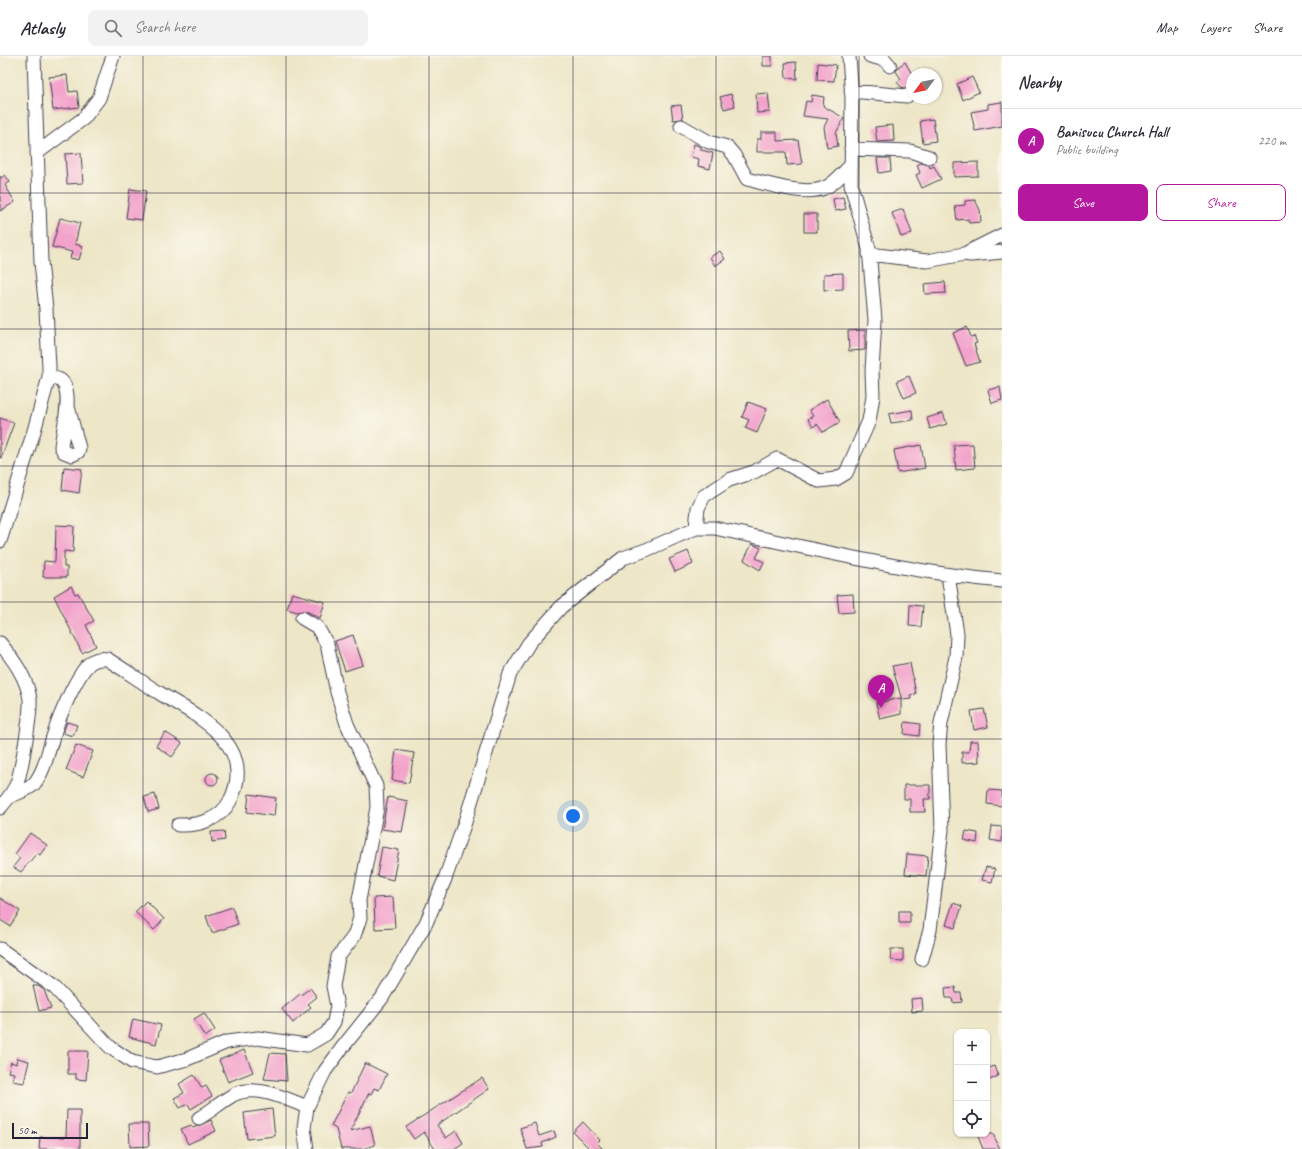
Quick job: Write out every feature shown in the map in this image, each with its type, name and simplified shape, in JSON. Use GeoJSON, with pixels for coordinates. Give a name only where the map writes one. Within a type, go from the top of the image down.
{"type":"FeatureCollection","features":[{"type":"Feature","properties":{"kind":"street"},"geometry":{"type":"LineString","coordinates":[[0,541],[48,377],[49,353],[40,262],[34,56]]}},
{"type":"Feature","properties":{"kind":"street"},"geometry":{"type":"LineString","coordinates":[[37,153],[84,118],[99,98],[113,56]]}},
{"type":"Feature","properties":{"kind":"street"},"geometry":{"type":"LineString","coordinates":[[696,528],[698,508],[704,496],[729,480],[754,472],[777,459],[819,481],[836,479],[846,473],[868,421],[873,396],[872,371],[875,320],[869,254],[851,185],[851,91],[849,56]]}},
{"type":"Feature","properties":{"kind":"street"},"geometry":{"type":"LineString","coordinates":[[870,56],[885,60],[890,66]]}},
{"type":"Feature","properties":{"kind":"street"},"geometry":{"type":"LineString","coordinates":[[851,91],[906,96]]}},
{"type":"Feature","properties":{"kind":"street"},"geometry":{"type":"LineString","coordinates":[[681,126],[709,142],[727,148],[734,155],[747,180],[780,187],[813,191],[826,188],[850,166]]}},
{"type":"Feature","properties":{"kind":"street"},"geometry":{"type":"LineString","coordinates":[[851,149],[910,151],[929,156]]}},
{"type":"Feature","properties":{"kind":"street"},"geometry":{"type":"LineString","coordinates":[[869,254],[927,261],[964,254],[1002,234]]}},
{"type":"Feature","properties":{"kind":"street"},"geometry":{"type":"LineString","coordinates":[[964,254],[971,255],[1002,252]]}},
{"type":"Feature","properties":{"kind":"street"},"geometry":{"type":"LineString","coordinates":[[48,377],[60,380],[64,383],[68,407]]}},
{"type":"Feature","properties":{"kind":"street"},"geometry":{"type":"LineString","coordinates":[[307,1149],[304,1128],[307,1107],[325,1071],[382,998],[426,923],[445,879],[465,822],[510,674],[529,643],[561,607],[623,558],[646,550],[696,528],[714,528],[893,566],[948,575],[1002,581]]}},
{"type":"Feature","properties":{"kind":"street"},"geometry":{"type":"LineString","coordinates":[[922,960],[930,930],[942,830],[939,744],[941,723],[956,657],[957,634],[948,575]]}},
{"type":"Feature","properties":{"kind":"street"},"geometry":{"type":"LineString","coordinates":[[0,949],[54,986],[110,1047],[132,1062],[157,1067],[187,1059],[228,1042],[258,1038],[307,1045],[326,1034],[334,1022],[337,1006],[333,986],[338,957],[354,936],[360,918],[359,900],[377,808],[376,786],[347,724],[337,692],[327,644],[317,627],[302,618]]}},
{"type":"Feature","properties":{"kind":"street"},"geometry":{"type":"LineString","coordinates":[[0,643],[12,658],[25,681],[30,699],[29,718],[17,782],[11,796],[0,808]]}},
{"type":"Feature","properties":{"kind":"street"},"geometry":{"type":"LineString","coordinates":[[11,796],[22,792],[33,785],[41,771],[54,732],[72,693],[89,663],[101,658],[107,659],[202,718],[218,732],[230,747],[236,766],[236,785],[229,802],[220,813],[206,822],[191,826],[178,825]]}},
{"type":"Feature","properties":{"kind":"street"},"geometry":{"type":"LineString","coordinates":[[199,1118],[215,1109],[234,1094],[251,1091],[277,1096],[307,1107]]}},
{"type":"Feature","properties":{"kind":"building"},"geometry":{"type":"Polygon","coordinates":[[[763,56],[772,56],[772,66],[763,66],[763,56]]]}},
{"type":"Feature","properties":{"kind":"building"},"geometry":{"type":"Polygon","coordinates":[[[796,62],[797,79],[786,78],[785,63],[796,62]]]}},
{"type":"Feature","properties":{"kind":"building"},"geometry":{"type":"Polygon","coordinates":[[[905,62],[908,68],[906,68],[905,88],[901,87],[897,82],[901,79],[896,71],[898,67],[905,62]]]}},
{"type":"Feature","properties":{"kind":"building"},"geometry":{"type":"Polygon","coordinates":[[[818,63],[836,65],[834,81],[817,80],[818,63]]]}},
{"type":"Feature","properties":{"kind":"building"},"geometry":{"type":"Polygon","coordinates":[[[67,75],[69,92],[77,91],[79,107],[53,110],[49,77],[67,75]]]}},
{"type":"Feature","properties":{"kind":"building"},"geometry":{"type":"Polygon","coordinates":[[[972,77],[979,92],[963,100],[957,84],[972,77]]]}},
{"type":"Feature","properties":{"kind":"building"},"geometry":{"type":"Polygon","coordinates":[[[768,93],[770,112],[757,113],[756,94],[768,93]]]}},
{"type":"Feature","properties":{"kind":"building"},"geometry":{"type":"Polygon","coordinates":[[[731,94],[735,106],[724,109],[720,97],[731,94]]]}},
{"type":"Feature","properties":{"kind":"building"},"geometry":{"type":"Polygon","coordinates":[[[812,95],[824,97],[823,106],[844,118],[836,133],[838,146],[827,148],[824,127],[828,119],[803,116],[806,101],[811,102],[812,95]]]}},
{"type":"Feature","properties":{"kind":"building"},"geometry":{"type":"Polygon","coordinates":[[[1002,102],[1002,126],[975,131],[971,112],[988,109],[988,104],[1002,102]]]}},
{"type":"Feature","properties":{"kind":"building"},"geometry":{"type":"Polygon","coordinates":[[[681,105],[683,119],[673,120],[671,106],[681,105]]]}},
{"type":"Feature","properties":{"kind":"building"},"geometry":{"type":"Polygon","coordinates":[[[933,119],[936,141],[923,143],[920,121],[933,119]]]}},
{"type":"Feature","properties":{"kind":"building"},"geometry":{"type":"Polygon","coordinates":[[[893,125],[894,141],[877,142],[875,127],[893,125]]]}},
{"type":"Feature","properties":{"kind":"building"},"geometry":{"type":"Polygon","coordinates":[[[761,132],[777,132],[777,141],[798,140],[802,164],[787,165],[786,152],[757,152],[757,139],[761,139],[761,132]]]}},
{"type":"Feature","properties":{"kind":"building"},"geometry":{"type":"Polygon","coordinates":[[[694,144],[701,147],[701,150],[713,153],[710,169],[698,166],[699,159],[691,157],[694,144]]]}},
{"type":"Feature","properties":{"kind":"building"},"geometry":{"type":"Polygon","coordinates":[[[81,153],[83,183],[67,184],[65,154],[81,153]]]}},
{"type":"Feature","properties":{"kind":"building"},"geometry":{"type":"Polygon","coordinates":[[[877,158],[890,158],[891,171],[879,173],[877,158]]]}},
{"type":"Feature","properties":{"kind":"building"},"geometry":{"type":"Polygon","coordinates":[[[978,162],[978,176],[954,177],[954,163],[978,162]]]}},
{"type":"Feature","properties":{"kind":"building"},"geometry":{"type":"Polygon","coordinates":[[[921,163],[929,165],[930,168],[934,166],[941,179],[922,188],[916,175],[920,173],[917,165],[921,163]]]}},
{"type":"Feature","properties":{"kind":"building"},"geometry":{"type":"Polygon","coordinates":[[[5,175],[10,182],[5,185],[15,202],[0,211],[0,176],[1,178],[5,175]]]}},
{"type":"Feature","properties":{"kind":"building"},"geometry":{"type":"Polygon","coordinates":[[[130,189],[146,191],[142,220],[126,218],[130,189]]]}},
{"type":"Feature","properties":{"kind":"building"},"geometry":{"type":"Polygon","coordinates":[[[843,197],[846,209],[835,211],[833,199],[843,197]]]}},
{"type":"Feature","properties":{"kind":"building"},"geometry":{"type":"Polygon","coordinates":[[[975,200],[980,210],[981,222],[969,223],[968,219],[957,220],[955,206],[965,205],[965,201],[975,200]]]}},
{"type":"Feature","properties":{"kind":"building"},"geometry":{"type":"Polygon","coordinates":[[[903,209],[912,233],[901,237],[892,213],[903,209]]]}},
{"type":"Feature","properties":{"kind":"building"},"geometry":{"type":"Polygon","coordinates":[[[804,214],[817,214],[817,232],[804,232],[804,214]]]}},
{"type":"Feature","properties":{"kind":"building"},"geometry":{"type":"Polygon","coordinates":[[[60,218],[80,223],[75,244],[83,246],[79,260],[70,258],[72,252],[52,247],[60,218]]]}},
{"type":"Feature","properties":{"kind":"building"},"geometry":{"type":"Polygon","coordinates":[[[720,251],[725,259],[715,266],[710,257],[720,251]]]}},
{"type":"Feature","properties":{"kind":"building"},"geometry":{"type":"Polygon","coordinates":[[[843,273],[843,289],[824,290],[824,274],[843,273]]]}},
{"type":"Feature","properties":{"kind":"building"},"geometry":{"type":"Polygon","coordinates":[[[945,282],[946,293],[925,294],[924,284],[945,282]]]}},
{"type":"Feature","properties":{"kind":"building"},"geometry":{"type":"Polygon","coordinates":[[[967,327],[971,337],[974,336],[977,343],[974,344],[980,362],[966,366],[953,333],[967,327]]]}},
{"type":"Feature","properties":{"kind":"building"},"geometry":{"type":"Polygon","coordinates":[[[865,330],[865,350],[849,351],[848,331],[865,330]]]}},
{"type":"Feature","properties":{"kind":"building"},"geometry":{"type":"Polygon","coordinates":[[[909,376],[916,393],[904,398],[897,381],[909,376]]]}},
{"type":"Feature","properties":{"kind":"building"},"geometry":{"type":"Polygon","coordinates":[[[1000,387],[1002,400],[992,403],[988,390],[1000,387]]]}},
{"type":"Feature","properties":{"kind":"building"},"geometry":{"type":"Polygon","coordinates":[[[827,399],[840,422],[823,432],[817,424],[813,427],[808,419],[813,416],[809,410],[827,399]]]}},
{"type":"Feature","properties":{"kind":"building"},"geometry":{"type":"Polygon","coordinates":[[[748,402],[767,409],[757,433],[745,428],[749,420],[742,417],[748,402]]]}},
{"type":"Feature","properties":{"kind":"building"},"geometry":{"type":"Polygon","coordinates":[[[912,410],[913,420],[891,423],[889,414],[912,410]]]}},
{"type":"Feature","properties":{"kind":"building"},"geometry":{"type":"Polygon","coordinates":[[[943,413],[947,424],[930,429],[927,418],[943,413]]]}},
{"type":"Feature","properties":{"kind":"building"},"geometry":{"type":"Polygon","coordinates":[[[0,418],[14,423],[1,458],[0,458],[0,418]]]}},
{"type":"Feature","properties":{"kind":"building"},"geometry":{"type":"Polygon","coordinates":[[[973,444],[975,468],[956,470],[954,445],[973,444]]]}},
{"type":"Feature","properties":{"kind":"building"},"geometry":{"type":"Polygon","coordinates":[[[921,445],[925,468],[898,473],[894,450],[921,445]]]}},
{"type":"Feature","properties":{"kind":"building"},"geometry":{"type":"Polygon","coordinates":[[[64,467],[82,469],[79,493],[62,490],[64,467]]]}},
{"type":"Feature","properties":{"kind":"building"},"geometry":{"type":"Polygon","coordinates":[[[56,525],[74,526],[73,552],[64,551],[64,567],[67,567],[67,577],[43,577],[44,561],[55,562],[56,525]]]}},
{"type":"Feature","properties":{"kind":"building"},"geometry":{"type":"Polygon","coordinates":[[[752,544],[761,548],[756,558],[764,562],[760,570],[744,560],[752,544]]]}},
{"type":"Feature","properties":{"kind":"building"},"geometry":{"type":"Polygon","coordinates":[[[688,551],[693,564],[675,572],[669,559],[688,551]]]}},
{"type":"Feature","properties":{"kind":"building"},"geometry":{"type":"Polygon","coordinates":[[[71,586],[75,594],[78,593],[94,621],[86,625],[96,646],[82,653],[54,596],[71,586]]]}},
{"type":"Feature","properties":{"kind":"building"},"geometry":{"type":"Polygon","coordinates":[[[292,593],[325,602],[320,618],[306,611],[297,612],[287,609],[292,593]]]}},
{"type":"Feature","properties":{"kind":"building"},"geometry":{"type":"Polygon","coordinates":[[[853,594],[854,612],[839,613],[837,595],[853,594]]]}},
{"type":"Feature","properties":{"kind":"building"},"geometry":{"type":"Polygon","coordinates":[[[910,605],[923,606],[921,627],[909,626],[910,605]]]}},
{"type":"Feature","properties":{"kind":"building"},"geometry":{"type":"Polygon","coordinates":[[[353,635],[363,665],[345,671],[335,641],[353,635]]]}},
{"type":"Feature","properties":{"kind":"building"},"geometry":{"type":"Polygon","coordinates":[[[910,663],[916,694],[910,695],[911,699],[902,700],[892,666],[910,663]]]}},
{"type":"Feature","properties":{"kind":"building"},"geometry":{"type":"Polygon","coordinates":[[[901,698],[901,714],[880,719],[876,703],[901,698]]]}},
{"type":"Feature","properties":{"kind":"building"},"geometry":{"type":"Polygon","coordinates":[[[984,709],[988,727],[974,730],[971,711],[984,709]]]}},
{"type":"Feature","properties":{"kind":"building"},"geometry":{"type":"Polygon","coordinates":[[[67,722],[77,725],[73,736],[63,733],[67,722]]]}},
{"type":"Feature","properties":{"kind":"building"},"geometry":{"type":"Polygon","coordinates":[[[905,722],[920,724],[919,736],[904,734],[905,722]]]}},
{"type":"Feature","properties":{"kind":"building"},"geometry":{"type":"Polygon","coordinates":[[[165,732],[182,743],[172,757],[156,746],[165,732]]]}},
{"type":"Feature","properties":{"kind":"building"},"geometry":{"type":"Polygon","coordinates":[[[970,741],[978,741],[979,762],[962,763],[962,752],[969,752],[970,741]]]}},
{"type":"Feature","properties":{"kind":"building"},"geometry":{"type":"Polygon","coordinates":[[[76,745],[93,751],[83,777],[66,770],[76,745]]]}},
{"type":"Feature","properties":{"kind":"building"},"geometry":{"type":"Polygon","coordinates":[[[396,750],[414,753],[409,783],[392,780],[396,750]]]}},
{"type":"Feature","properties":{"kind":"building"},"geometry":{"type":"Polygon","coordinates":[[[214,773],[217,774],[217,784],[210,785],[207,784],[206,777],[207,774],[214,773]]]}},
{"type":"Feature","properties":{"kind":"building"},"geometry":{"type":"Polygon","coordinates":[[[904,785],[930,785],[930,799],[924,799],[925,812],[910,812],[910,799],[904,799],[904,785]]]}},
{"type":"Feature","properties":{"kind":"building"},"geometry":{"type":"Polygon","coordinates":[[[988,790],[1002,791],[1002,806],[987,804],[988,790]]]}},
{"type":"Feature","properties":{"kind":"building"},"geometry":{"type":"Polygon","coordinates":[[[155,794],[159,809],[148,812],[144,797],[155,794]]]}},
{"type":"Feature","properties":{"kind":"building"},"geometry":{"type":"Polygon","coordinates":[[[249,794],[276,798],[274,816],[247,812],[249,794]]]}},
{"type":"Feature","properties":{"kind":"building"},"geometry":{"type":"Polygon","coordinates":[[[388,797],[408,801],[402,832],[382,829],[388,797]]]}},
{"type":"Feature","properties":{"kind":"building"},"geometry":{"type":"Polygon","coordinates":[[[992,826],[1002,827],[1002,842],[990,840],[992,826]]]}},
{"type":"Feature","properties":{"kind":"building"},"geometry":{"type":"Polygon","coordinates":[[[224,831],[225,840],[212,842],[211,832],[224,831]]]}},
{"type":"Feature","properties":{"kind":"building"},"geometry":{"type":"Polygon","coordinates":[[[966,831],[978,833],[977,843],[964,840],[966,831]]]}},
{"type":"Feature","properties":{"kind":"building"},"geometry":{"type":"Polygon","coordinates":[[[30,833],[47,845],[40,855],[37,853],[21,872],[13,867],[20,858],[15,854],[30,833]]]}},
{"type":"Feature","properties":{"kind":"building"},"geometry":{"type":"Polygon","coordinates":[[[382,847],[399,850],[393,880],[377,876],[382,847]]]}},
{"type":"Feature","properties":{"kind":"building"},"geometry":{"type":"Polygon","coordinates":[[[907,854],[928,856],[926,876],[905,874],[907,854]]]}},
{"type":"Feature","properties":{"kind":"building"},"geometry":{"type":"Polygon","coordinates":[[[986,867],[995,869],[992,882],[982,880],[986,867]]]}},
{"type":"Feature","properties":{"kind":"building"},"geometry":{"type":"Polygon","coordinates":[[[393,897],[395,928],[375,929],[374,898],[393,897]]]}},
{"type":"Feature","properties":{"kind":"building"},"geometry":{"type":"Polygon","coordinates":[[[0,898],[20,911],[10,926],[0,920],[0,898]]]}},
{"type":"Feature","properties":{"kind":"building"},"geometry":{"type":"Polygon","coordinates":[[[146,901],[164,919],[154,930],[135,912],[146,901]]]}},
{"type":"Feature","properties":{"kind":"building"},"geometry":{"type":"Polygon","coordinates":[[[953,903],[962,906],[955,928],[946,925],[953,903]]]}},
{"type":"Feature","properties":{"kind":"building"},"geometry":{"type":"Polygon","coordinates":[[[232,907],[238,924],[212,933],[206,916],[232,907]]]}},
{"type":"Feature","properties":{"kind":"building"},"geometry":{"type":"Polygon","coordinates":[[[899,911],[910,911],[910,923],[899,923],[899,911]]]}},
{"type":"Feature","properties":{"kind":"building"},"geometry":{"type":"Polygon","coordinates":[[[891,949],[903,949],[903,961],[890,960],[891,949]]]}},
{"type":"Feature","properties":{"kind":"building"},"geometry":{"type":"Polygon","coordinates":[[[33,986],[38,986],[44,990],[51,1008],[39,1011],[33,986]]]}},
{"type":"Feature","properties":{"kind":"building"},"geometry":{"type":"Polygon","coordinates":[[[955,987],[956,993],[961,993],[962,1002],[953,1003],[952,998],[946,998],[945,988],[955,987]]]}},
{"type":"Feature","properties":{"kind":"building"},"geometry":{"type":"Polygon","coordinates":[[[310,988],[317,997],[308,1004],[311,1007],[293,1023],[282,1009],[310,988]]]}},
{"type":"Feature","properties":{"kind":"building"},"geometry":{"type":"Polygon","coordinates":[[[922,998],[923,1011],[912,1012],[911,999],[922,998]]]}},
{"type":"Feature","properties":{"kind":"building"},"geometry":{"type":"Polygon","coordinates":[[[204,1013],[215,1030],[205,1037],[194,1019],[204,1013]]]}},
{"type":"Feature","properties":{"kind":"building"},"geometry":{"type":"Polygon","coordinates":[[[133,1019],[161,1025],[156,1044],[129,1037],[133,1019]]]}},
{"type":"Feature","properties":{"kind":"building"},"geometry":{"type":"Polygon","coordinates":[[[244,1050],[253,1072],[228,1082],[219,1060],[244,1050]]]}},
{"type":"Feature","properties":{"kind":"building"},"geometry":{"type":"Polygon","coordinates":[[[68,1051],[88,1051],[86,1080],[76,1079],[76,1074],[68,1074],[68,1051]]]}},
{"type":"Feature","properties":{"kind":"building"},"geometry":{"type":"Polygon","coordinates":[[[270,1053],[285,1054],[287,1081],[264,1079],[270,1053]]]}},
{"type":"Feature","properties":{"kind":"building"},"geometry":{"type":"Polygon","coordinates":[[[17,1058],[29,1061],[24,1083],[12,1081],[14,1073],[8,1072],[11,1062],[16,1064],[17,1058]]]}},
{"type":"Feature","properties":{"kind":"building"},"geometry":{"type":"Polygon","coordinates":[[[365,1063],[387,1074],[379,1090],[374,1088],[371,1094],[369,1093],[350,1131],[370,1126],[375,1145],[362,1149],[341,1149],[336,1129],[331,1126],[348,1092],[351,1093],[365,1063]]]}},
{"type":"Feature","properties":{"kind":"building"},"geometry":{"type":"Polygon","coordinates":[[[994,1066],[998,1076],[990,1080],[990,1068],[994,1066]]]}},
{"type":"Feature","properties":{"kind":"building"},"geometry":{"type":"Polygon","coordinates":[[[194,1075],[202,1088],[206,1086],[212,1096],[191,1109],[188,1104],[180,1108],[174,1098],[184,1093],[179,1084],[194,1075]]]}},
{"type":"Feature","properties":{"kind":"building"},"geometry":{"type":"Polygon","coordinates":[[[482,1078],[489,1089],[437,1125],[446,1138],[456,1131],[463,1143],[454,1149],[435,1149],[424,1132],[414,1139],[406,1127],[482,1078]]]}},
{"type":"Feature","properties":{"kind":"building"},"geometry":{"type":"Polygon","coordinates":[[[272,1109],[275,1136],[247,1139],[244,1113],[272,1109]]]}},
{"type":"Feature","properties":{"kind":"building"},"geometry":{"type":"Polygon","coordinates":[[[67,1110],[80,1110],[80,1149],[39,1149],[40,1137],[66,1137],[67,1110]]]}},
{"type":"Feature","properties":{"kind":"building"},"geometry":{"type":"Polygon","coordinates":[[[211,1120],[216,1131],[188,1144],[181,1129],[191,1125],[193,1128],[211,1120]]]}},
{"type":"Feature","properties":{"kind":"building"},"geometry":{"type":"Polygon","coordinates":[[[583,1122],[600,1140],[597,1143],[603,1149],[590,1149],[573,1132],[583,1122]]]}},
{"type":"Feature","properties":{"kind":"building"},"geometry":{"type":"Polygon","coordinates":[[[535,1123],[539,1136],[554,1131],[556,1137],[542,1143],[543,1147],[527,1149],[520,1128],[535,1123]]]}},
{"type":"Feature","properties":{"kind":"building"},"geometry":{"type":"Polygon","coordinates":[[[129,1124],[148,1124],[149,1146],[130,1147],[129,1124]]]}},
{"type":"Feature","properties":{"kind":"building"},"geometry":{"type":"Polygon","coordinates":[[[990,1134],[993,1134],[1000,1149],[983,1149],[978,1137],[990,1137],[990,1134]]]}},
{"type":"Feature","properties":{"kind":"place","name":"Banisucu Church Hall"},"geometry":{"type":"Point","coordinates":[881,708]}}]}
